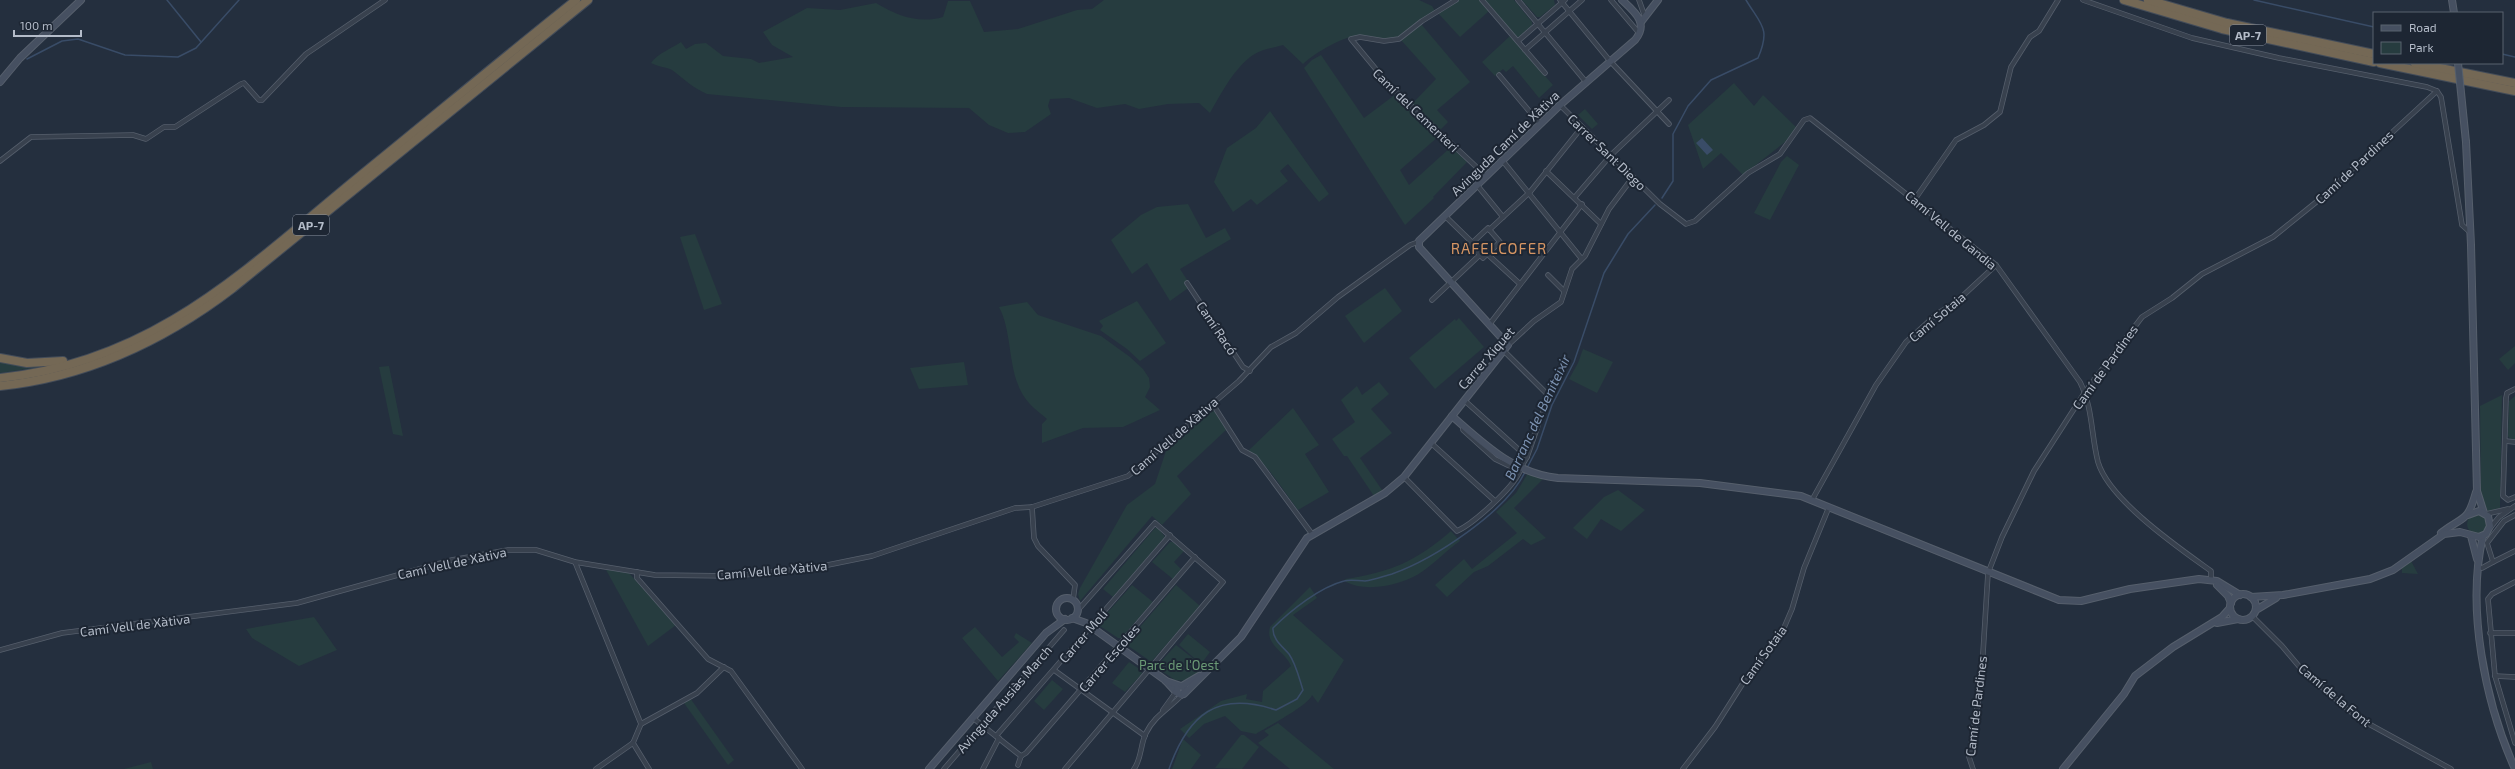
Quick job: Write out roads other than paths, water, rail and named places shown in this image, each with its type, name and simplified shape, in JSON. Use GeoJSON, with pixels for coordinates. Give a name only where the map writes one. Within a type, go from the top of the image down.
{"type":"FeatureCollection","features":[{"type":"Feature","properties":{"kind":"highway","name":"AP-7"},"geometry":{"type":"LineString","coordinates":[[0,378],[33,373],[71,364],[126,345],[174,321],[233,280],[576,0]]}},
{"type":"Feature","properties":{"kind":"highway","name":"AP-7"},"geometry":{"type":"LineString","coordinates":[[0,386],[48,378],[86,367],[149,342],[209,306],[588,0]]}},
{"type":"Feature","properties":{"kind":"highway","name":"AP-7"},"geometry":{"type":"LineString","coordinates":[[2124,0],[2222,29],[2373,62]]}},
{"type":"Feature","properties":{"kind":"highway","name":"AP-7"},"geometry":{"type":"LineString","coordinates":[[2148,0],[2227,22],[2373,54]]}},
{"type":"Feature","properties":{"kind":"highway"},"geometry":{"type":"LineString","coordinates":[[2385,64],[2515,91]]}},
{"type":"Feature","properties":{"kind":"highway"},"geometry":{"type":"LineString","coordinates":[[2420,64],[2515,83]]}},
{"type":"Feature","properties":{"kind":"highway"},"geometry":{"type":"LineString","coordinates":[[0,358],[27,363],[61,362],[126,345]]}},
{"type":"Feature","properties":{"kind":"highway"},"geometry":{"type":"LineString","coordinates":[[0,390],[56,381],[86,367]]}},
{"type":"Feature","properties":{"kind":"street"},"geometry":{"type":"LineString","coordinates":[[0,82],[20,58],[81,0]]}},
{"type":"Feature","properties":{"kind":"street"},"geometry":{"type":"LineString","coordinates":[[0,161],[31,136],[133,135],[146,139],[164,127],[175,127],[244,83],[258,100],[262,100],[306,54],[385,0]]}},
{"type":"Feature","properties":{"kind":"street","name":"Camí del Cementeri"},"geometry":{"type":"LineString","coordinates":[[1456,0],[1422,21],[1399,39],[1384,41],[1360,37],[1351,39],[1389,86],[1486,176]]}},
{"type":"Feature","properties":{"kind":"street"},"geometry":{"type":"LineString","coordinates":[[1482,0],[1545,73]]}},
{"type":"Feature","properties":{"kind":"street"},"geometry":{"type":"LineString","coordinates":[[1518,0],[1586,82]]}},
{"type":"Feature","properties":{"kind":"street"},"geometry":{"type":"LineString","coordinates":[[1525,50],[1582,0]]}},
{"type":"Feature","properties":{"kind":"street"},"geometry":{"type":"LineString","coordinates":[[1611,0],[1640,34]]}},
{"type":"Feature","properties":{"kind":"street"},"geometry":{"type":"LineString","coordinates":[[1622,0],[1643,20]]}},
{"type":"Feature","properties":{"kind":"street"},"geometry":{"type":"LineString","coordinates":[[1639,0],[1643,20],[1640,34]]}},
{"type":"Feature","properties":{"kind":"street"},"geometry":{"type":"LineString","coordinates":[[1643,20],[1658,0]]}},
{"type":"Feature","properties":{"kind":"street"},"geometry":{"type":"LineString","coordinates":[[1914,199],[1956,140],[1984,125],[2000,112],[2011,67],[2030,37],[2038,31],[2058,0]]}},
{"type":"Feature","properties":{"kind":"street"},"geometry":{"type":"LineString","coordinates":[[2083,0],[2192,38],[2279,58],[2427,87],[2437,91],[2441,97],[2462,225],[2471,233]]}},
{"type":"Feature","properties":{"kind":"street"},"geometry":{"type":"LineString","coordinates":[[2452,0],[2454,12]]}},
{"type":"Feature","properties":{"kind":"street"},"geometry":{"type":"LineString","coordinates":[[1518,41],[1562,1],[1569,12],[1610,61],[1669,124]]}},
{"type":"Feature","properties":{"kind":"street","name":"Avinguda Camí de Xàtiva"},"geometry":{"type":"LineString","coordinates":[[1372,273],[1410,245],[1418,242],[1560,105],[1640,34]]}},
{"type":"Feature","properties":{"kind":"street"},"geometry":{"type":"LineString","coordinates":[[2458,64],[2466,142],[2471,233],[2477,491],[2485,514],[2490,523],[2489,529]]}},
{"type":"Feature","properties":{"kind":"street"},"geometry":{"type":"LineString","coordinates":[[1499,75],[1540,124]]}},
{"type":"Feature","properties":{"kind":"street","name":"Camí de Pardines"},"geometry":{"type":"LineString","coordinates":[[1973,769],[1970,765],[1970,757],[1981,685],[1988,574],[2002,537],[2034,471],[2085,392],[2142,317],[2172,298],[2202,274],[2273,237],[2320,199],[2437,91]]}},
{"type":"Feature","properties":{"kind":"street"},"geometry":{"type":"LineString","coordinates":[[1575,198],[1611,155],[1669,100]]}},
{"type":"Feature","properties":{"kind":"street","name":"Carrer Sant Diego"},"geometry":{"type":"LineString","coordinates":[[1560,105],[1660,204]]}},
{"type":"Feature","properties":{"kind":"street","name":"Camí Vell de Gandia"},"geometry":{"type":"LineString","coordinates":[[1660,204],[1682,222],[1691,223],[1748,173],[1780,154],[1807,118],[1914,199],[1996,265],[2080,382],[2089,403],[2098,461],[2103,474],[2158,534],[2211,570],[2211,580]]}},
{"type":"Feature","properties":{"kind":"street"},"geometry":{"type":"LineString","coordinates":[[1489,230],[1500,242],[1483,258],[1481,253],[1470,245],[1488,228],[1489,230],[1528,193],[1582,127]]}},
{"type":"Feature","properties":{"kind":"street"},"geometry":{"type":"LineString","coordinates":[[1502,160],[1581,258]]}},
{"type":"Feature","properties":{"kind":"street"},"geometry":{"type":"LineString","coordinates":[[1546,171],[1582,204],[1601,224]]}},
{"type":"Feature","properties":{"kind":"street","name":"Carrer Xiquet"},"geometry":{"type":"LineString","coordinates":[[1211,667],[1241,637],[1295,553],[1312,534],[1385,493],[1404,477],[1503,350],[1534,321],[1560,303],[1572,269],[1581,258],[1611,206],[1633,177]]}},
{"type":"Feature","properties":{"kind":"street"},"geometry":{"type":"LineString","coordinates":[[1477,185],[1503,217]]}},
{"type":"Feature","properties":{"kind":"street"},"geometry":{"type":"LineString","coordinates":[[1489,325],[1582,204]]}},
{"type":"Feature","properties":{"kind":"street"},"geometry":{"type":"LineString","coordinates":[[1445,216],[1473,242]]}},
{"type":"Feature","properties":{"kind":"street"},"geometry":{"type":"LineString","coordinates":[[1418,242],[1419,247],[1508,345]]}},
{"type":"Feature","properties":{"kind":"street"},"geometry":{"type":"LineString","coordinates":[[1432,300],[1481,253]]}},
{"type":"Feature","properties":{"kind":"street"},"geometry":{"type":"LineString","coordinates":[[1488,254],[1520,284]]}},
{"type":"Feature","properties":{"kind":"street","name":"Camí Sotaia"},"geometry":{"type":"LineString","coordinates":[[1812,500],[1876,385],[1906,342],[1938,313],[1955,303],[1996,265]]}},
{"type":"Feature","properties":{"kind":"street","name":"Camí Vell de Xàtiva"},"geometry":{"type":"LineString","coordinates":[[0,650],[62,634],[297,603],[452,560],[499,551],[526,549],[575,562],[655,575],[732,576],[813,568],[872,556],[1015,508],[1032,507],[1128,476],[1250,371],[1270,347],[1296,333],[1338,297],[1372,273]]}},
{"type":"Feature","properties":{"kind":"street"},"geometry":{"type":"LineString","coordinates":[[1548,275],[1564,291]]}},
{"type":"Feature","properties":{"kind":"street","name":"Camí Racó"},"geometry":{"type":"LineString","coordinates":[[1187,283],[1243,367],[1250,371]]}},
{"type":"Feature","properties":{"kind":"street"},"geometry":{"type":"LineString","coordinates":[[1404,477],[1455,530],[1459,530],[1507,491],[1522,469],[1548,397],[1546,393],[1503,350]]}},
{"type":"Feature","properties":{"kind":"street"},"geometry":{"type":"LineString","coordinates":[[2515,389],[2507,393],[2504,498],[2508,500],[2515,496]]}},
{"type":"Feature","properties":{"kind":"street"},"geometry":{"type":"LineString","coordinates":[[1464,400],[1527,457]]}},
{"type":"Feature","properties":{"kind":"street"},"geometry":{"type":"LineString","coordinates":[[1212,403],[1242,450],[1255,456],[1312,534]]}},
{"type":"Feature","properties":{"kind":"street"},"geometry":{"type":"LineString","coordinates":[[1452,416],[1496,454],[1522,469],[1558,478],[1700,483],[1793,494],[1812,500],[2039,594],[2069,602],[2192,579],[2211,580],[2240,595],[2251,597],[2283,595],[2382,575],[2476,511],[2485,514],[2513,507]]}},
{"type":"Feature","properties":{"kind":"street"},"geometry":{"type":"LineString","coordinates":[[2505,441],[2515,442]]}},
{"type":"Feature","properties":{"kind":"street"},"geometry":{"type":"LineString","coordinates":[[1432,443],[1495,501]]}},
{"type":"Feature","properties":{"kind":"street"},"geometry":{"type":"LineString","coordinates":[[2477,491],[2467,516],[2465,529],[2470,535],[2477,560],[2479,628],[2486,674],[2496,721],[2515,769]]}},
{"type":"Feature","properties":{"kind":"street"},"geometry":{"type":"LineString","coordinates":[[1032,507],[1034,538],[1038,546],[1075,585],[1073,600],[1078,611],[1088,625]]}},
{"type":"Feature","properties":{"kind":"street","name":"Camí Sotaia"},"geometry":{"type":"LineString","coordinates":[[1683,769],[1715,727],[1745,680],[1780,637],[1792,610],[1804,568],[1829,507]]}},
{"type":"Feature","properties":{"kind":"street"},"geometry":{"type":"LineString","coordinates":[[2477,560],[2483,536],[2497,520],[2513,507]]}},
{"type":"Feature","properties":{"kind":"street"},"geometry":{"type":"LineString","coordinates":[[2493,561],[2488,541],[2504,521],[2515,515]]}},
{"type":"Feature","properties":{"kind":"street"},"geometry":{"type":"LineString","coordinates":[[1065,769],[1149,669],[1222,586],[1223,580],[1158,524],[1152,524],[1072,618]]}},
{"type":"Feature","properties":{"kind":"street"},"geometry":{"type":"LineString","coordinates":[[2438,537],[2456,532],[2483,536]]}},
{"type":"Feature","properties":{"kind":"street","name":"Carrer Molí"},"geometry":{"type":"LineString","coordinates":[[983,769],[997,737],[1054,670],[1088,625],[1170,535]]}},
{"type":"Feature","properties":{"kind":"street"},"geometry":{"type":"LineString","coordinates":[[2482,568],[2515,551]]}},
{"type":"Feature","properties":{"kind":"street","name":"Carrer Escoles"},"geometry":{"type":"LineString","coordinates":[[1021,756],[1026,753],[1196,557]]}},
{"type":"Feature","properties":{"kind":"street"},"geometry":{"type":"LineString","coordinates":[[575,562],[641,724]]}},
{"type":"Feature","properties":{"kind":"street"},"geometry":{"type":"LineString","coordinates":[[637,572],[637,578],[708,659],[731,671],[802,769]]}},
{"type":"Feature","properties":{"kind":"street"},"geometry":{"type":"LineString","coordinates":[[2211,580],[2225,592],[2233,615],[2238,619]]}},
{"type":"Feature","properties":{"kind":"street"},"geometry":{"type":"LineString","coordinates":[[2515,582],[2492,594],[2488,599],[2495,676],[2515,743]]}},
{"type":"Feature","properties":{"kind":"street"},"geometry":{"type":"LineString","coordinates":[[2063,769],[2124,694],[2135,676],[2173,647],[2222,617],[2240,595]]}},
{"type":"Feature","properties":{"kind":"street"},"geometry":{"type":"LineString","coordinates":[[2208,626],[2238,619],[2245,620],[2252,616],[2256,610],[2283,595]]}},
{"type":"Feature","properties":{"kind":"street"},"geometry":{"type":"LineString","coordinates":[[2251,597],[2255,602],[2256,610]]}},
{"type":"Feature","properties":{"kind":"street"},"geometry":{"type":"LineString","coordinates":[[1065,619],[1058,615],[1056,609],[1059,601],[1068,598],[1073,600]]}},
{"type":"Feature","properties":{"kind":"street"},"geometry":{"type":"LineString","coordinates":[[930,769],[1046,633],[1058,615]]}},
{"type":"Feature","properties":{"kind":"street","name":"Camí de la Font"},"geometry":{"type":"LineString","coordinates":[[2252,616],[2282,646],[2303,671],[2358,718],[2451,769]]}},
{"type":"Feature","properties":{"kind":"street"},"geometry":{"type":"LineString","coordinates":[[1046,633],[1065,619],[1072,618],[1088,625],[1165,680],[1176,692],[1183,694]]}},
{"type":"Feature","properties":{"kind":"street","name":"Avinguda Ausiàs March"},"geometry":{"type":"LineString","coordinates":[[945,768],[1064,630]]}},
{"type":"Feature","properties":{"kind":"street"},"geometry":{"type":"LineString","coordinates":[[2490,633],[2515,633]]}},
{"type":"Feature","properties":{"kind":"street"},"geometry":{"type":"LineString","coordinates":[[596,769],[633,743],[641,724],[697,693],[724,667]]}},
{"type":"Feature","properties":{"kind":"street"},"geometry":{"type":"LineString","coordinates":[[1134,769],[1139,762],[1144,736],[1176,692],[1181,686],[1190,683],[1211,667]]}},
{"type":"Feature","properties":{"kind":"street"},"geometry":{"type":"LineString","coordinates":[[1162,712],[1211,667]]}},
{"type":"Feature","properties":{"kind":"street"},"geometry":{"type":"LineString","coordinates":[[1054,670],[1144,736]]}},
{"type":"Feature","properties":{"kind":"street"},"geometry":{"type":"LineString","coordinates":[[2495,676],[2515,677]]}},
{"type":"Feature","properties":{"kind":"street"},"geometry":{"type":"LineString","coordinates":[[1165,680],[1185,689],[1183,694]]}},
{"type":"Feature","properties":{"kind":"street"},"geometry":{"type":"LineString","coordinates":[[973,718],[1021,756],[1018,765]]}},
{"type":"Feature","properties":{"kind":"street"},"geometry":{"type":"LineString","coordinates":[[633,743],[649,769]]}},
{"type":"Feature","properties":{"kind":"water"},"geometry":{"type":"Polygon","coordinates":[[[1702,138],[1713,150],[1707,155],[1696,143],[1702,138]]]}},
{"type":"Feature","properties":{"kind":"waterway"},"geometry":{"type":"LineString","coordinates":[[167,0],[201,42]]}},
{"type":"Feature","properties":{"kind":"waterway"},"geometry":{"type":"LineString","coordinates":[[27,59],[62,41],[78,39],[125,55],[178,57],[196,48],[239,0]]}},
{"type":"Feature","properties":{"kind":"waterway","name":"Barranc del Beniteixir"},"geometry":{"type":"LineString","coordinates":[[1662,198],[1673,181],[1673,134],[1688,106],[1711,80],[1758,58],[1764,40],[1764,33],[1760,21],[1746,0]]}},
{"type":"Feature","properties":{"kind":"waterway"},"geometry":{"type":"LineString","coordinates":[[2254,0],[2373,27]]}},
{"type":"Feature","properties":{"kind":"waterway"},"geometry":{"type":"LineString","coordinates":[[2503,54],[2515,57]]}},
{"type":"Feature","properties":{"kind":"waterway","name":"Barranc del Beniteixir"},"geometry":{"type":"LineString","coordinates":[[1527,468],[1537,449],[1552,405],[1574,362],[1604,273],[1628,234],[1655,205]]}},
{"type":"Feature","properties":{"kind":"waterway","name":"Barranc del Beniteixir"},"geometry":{"type":"LineString","coordinates":[[1169,769],[1185,734],[1196,721],[1208,712],[1221,706],[1237,703],[1255,705],[1276,710],[1297,699],[1303,690],[1294,662],[1276,639],[1273,632],[1273,628],[1288,614],[1325,588],[1347,580],[1365,581],[1392,574],[1409,567],[1448,546],[1486,518],[1502,503],[1516,487],[1525,472]]}},
{"type":"Feature","properties":{"kind":"district","name":"RAFELCOFER"},"geometry":{"type":"Point","coordinates":[1499,248]}},
{"type":"Feature","properties":{"kind":"park label","name":"Parc de l'Oest"},"geometry":{"type":"Point","coordinates":[1179,665]}}]}
